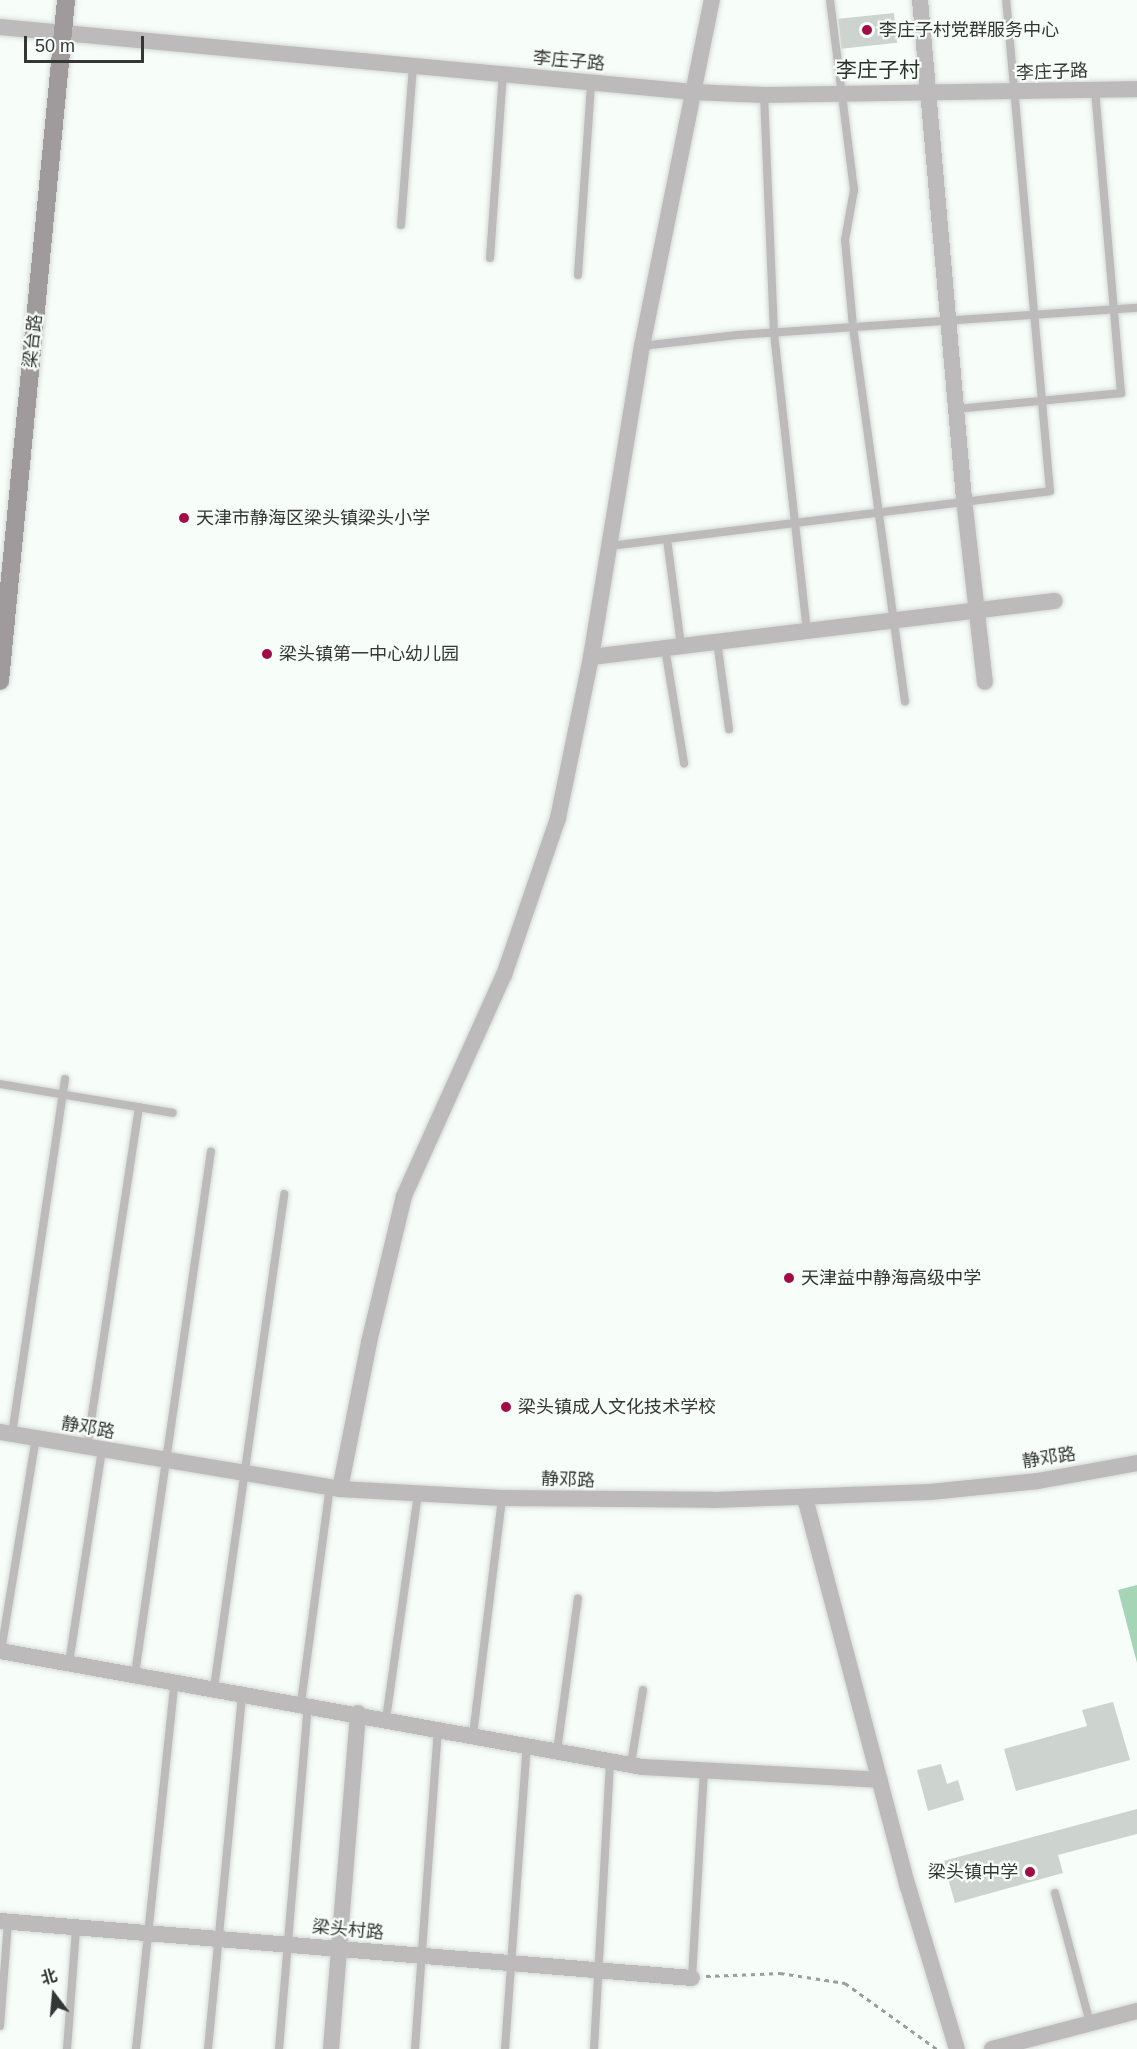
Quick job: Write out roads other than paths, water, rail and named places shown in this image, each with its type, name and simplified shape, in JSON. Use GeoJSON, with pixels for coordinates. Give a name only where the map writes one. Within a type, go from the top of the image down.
{"type":"FeatureCollection","features":[{"type":"Feature","properties":{"kind":"main road","name":"梁台路"},"geometry":{"type":"LineString","coordinates":[[0,681],[57,33],[54,0]]}},
{"type":"Feature","properties":{"kind":"main road","name":"梁台路"},"geometry":{"type":"LineString","coordinates":[[0,580],[57,33],[66,0]]}},
{"type":"Feature","properties":{"kind":"street"},"geometry":{"type":"LineString","coordinates":[[335,1488],[404,1196],[504,975],[558,818],[591,657],[642,346],[712,0]]}},
{"type":"Feature","properties":{"kind":"street"},"geometry":{"type":"LineString","coordinates":[[920,0],[926,94],[964,499],[985,682]]}},
{"type":"Feature","properties":{"kind":"street","name":"李庄子路"},"geometry":{"type":"LineString","coordinates":[[0,27],[693,92],[764,95],[926,94],[1137,89]]}},
{"type":"Feature","properties":{"kind":"street"},"geometry":{"type":"LineString","coordinates":[[591,657],[1055,601]]}},
{"type":"Feature","properties":{"kind":"street","name":"静邓路"},"geometry":{"type":"LineString","coordinates":[[6,1433],[335,1488],[502,1498],[805,1498],[991,1486],[1137,1463]]}},
{"type":"Feature","properties":{"kind":"street"},"geometry":{"type":"LineString","coordinates":[[805,1498],[880,1780],[957,2049]]}},
{"type":"Feature","properties":{"kind":"street"},"geometry":{"type":"LineString","coordinates":[[1,1651],[304,1703],[610,1761],[704,1770],[880,1780]]}},
{"type":"Feature","properties":{"kind":"street"},"geometry":{"type":"LineString","coordinates":[[331,2049],[358,1713]]}},
{"type":"Feature","properties":{"kind":"street","name":"梁头村路"},"geometry":{"type":"LineString","coordinates":[[4,1921],[692,1978]]}},
{"type":"Feature","properties":{"kind":"street"},"geometry":{"type":"LineString","coordinates":[[992,2049],[1137,2011]]}},
{"type":"Feature","properties":{"kind":"lane"},"geometry":{"type":"LineString","coordinates":[[830,0],[854,190],[845,240],[853,327],[905,701]]}},
{"type":"Feature","properties":{"kind":"lane"},"geometry":{"type":"LineString","coordinates":[[610,546],[964,499],[1050,490],[1040,400],[1006,0]]}},
{"type":"Feature","properties":{"kind":"lane"},"geometry":{"type":"LineString","coordinates":[[401,225],[413,65]]}},
{"type":"Feature","properties":{"kind":"lane"},"geometry":{"type":"LineString","coordinates":[[490,258],[503,74]]}},
{"type":"Feature","properties":{"kind":"lane"},"geometry":{"type":"LineString","coordinates":[[578,275],[591,82]]}},
{"type":"Feature","properties":{"kind":"lane"},"geometry":{"type":"LineString","coordinates":[[956,409],[1121,393],[1095,90]]}},
{"type":"Feature","properties":{"kind":"lane"},"geometry":{"type":"LineString","coordinates":[[764,95],[765,175],[774,333],[807,630]]}},
{"type":"Feature","properties":{"kind":"lane"},"geometry":{"type":"LineString","coordinates":[[642,346],[774,333],[1137,308]]}},
{"type":"Feature","properties":{"kind":"lane"},"geometry":{"type":"LineString","coordinates":[[667,539],[673,647],[684,763]]}},
{"type":"Feature","properties":{"kind":"lane"},"geometry":{"type":"LineString","coordinates":[[717,641],[729,729]]}},
{"type":"Feature","properties":{"kind":"lane"},"geometry":{"type":"LineString","coordinates":[[6,1433],[65,1079]]}},
{"type":"Feature","properties":{"kind":"lane"},"geometry":{"type":"LineString","coordinates":[[0,1084],[173,1113]]}},
{"type":"Feature","properties":{"kind":"lane"},"geometry":{"type":"LineString","coordinates":[[69,1663],[94,1449],[139,1107]]}},
{"type":"Feature","properties":{"kind":"lane"},"geometry":{"type":"LineString","coordinates":[[135,1674],[211,1151]]}},
{"type":"Feature","properties":{"kind":"lane"},"geometry":{"type":"LineString","coordinates":[[214,1688],[284,1194]]}},
{"type":"Feature","properties":{"kind":"lane"},"geometry":{"type":"LineString","coordinates":[[1,1651],[36,1438]]}},
{"type":"Feature","properties":{"kind":"lane"},"geometry":{"type":"LineString","coordinates":[[279,2049],[304,1703],[335,1488]]}},
{"type":"Feature","properties":{"kind":"lane"},"geometry":{"type":"LineString","coordinates":[[386,1719],[418,1494]]}},
{"type":"Feature","properties":{"kind":"lane"},"geometry":{"type":"LineString","coordinates":[[473,1735],[502,1498]]}},
{"type":"Feature","properties":{"kind":"lane"},"geometry":{"type":"LineString","coordinates":[[557,1750],[578,1598]]}},
{"type":"Feature","properties":{"kind":"lane"},"geometry":{"type":"LineString","coordinates":[[136,2049],[146,1934],[175,1681]]}},
{"type":"Feature","properties":{"kind":"lane"},"geometry":{"type":"LineString","coordinates":[[631,1764],[643,1690]]}},
{"type":"Feature","properties":{"kind":"lane"},"geometry":{"type":"LineString","coordinates":[[208,2049],[216,1939],[243,1693]]}},
{"type":"Feature","properties":{"kind":"lane"},"geometry":{"type":"LineString","coordinates":[[415,2049],[438,1728]]}},
{"type":"Feature","properties":{"kind":"lane"},"geometry":{"type":"LineString","coordinates":[[505,2049],[527,1745]]}},
{"type":"Feature","properties":{"kind":"lane"},"geometry":{"type":"LineString","coordinates":[[594,2049],[610,1761]]}},
{"type":"Feature","properties":{"kind":"lane"},"geometry":{"type":"LineString","coordinates":[[692,1978],[704,1770]]}},
{"type":"Feature","properties":{"kind":"lane"},"geometry":{"type":"LineString","coordinates":[[1055,1893],[1090,2023]]}},
{"type":"Feature","properties":{"kind":"lane"},"geometry":{"type":"LineString","coordinates":[[0,2026],[4,1921]]}},
{"type":"Feature","properties":{"kind":"lane"},"geometry":{"type":"LineString","coordinates":[[67,2049],[76,1928]]}},
{"type":"Feature","properties":{"kind":"place","name":"李庄子村党群服务中心"},"geometry":{"type":"Point","coordinates":[867,30]}},
{"type":"Feature","properties":{"kind":"place","name":"天津市静海区梁头镇梁头小学"},"geometry":{"type":"Point","coordinates":[184,518]}},
{"type":"Feature","properties":{"kind":"place","name":"梁头镇第一中心幼儿园"},"geometry":{"type":"Point","coordinates":[267,654]}},
{"type":"Feature","properties":{"kind":"place","name":"天津益中静海高级中学"},"geometry":{"type":"Point","coordinates":[789,1278]}},
{"type":"Feature","properties":{"kind":"place","name":"梁头镇成人文化技术学校"},"geometry":{"type":"Point","coordinates":[506,1407]}},
{"type":"Feature","properties":{"kind":"place","name":"梁头镇中学"},"geometry":{"type":"Point","coordinates":[1030,1872]}},
{"type":"Feature","properties":{"kind":"district","name":"李庄子村"},"geometry":{"type":"Point","coordinates":[878,70]}}]}
